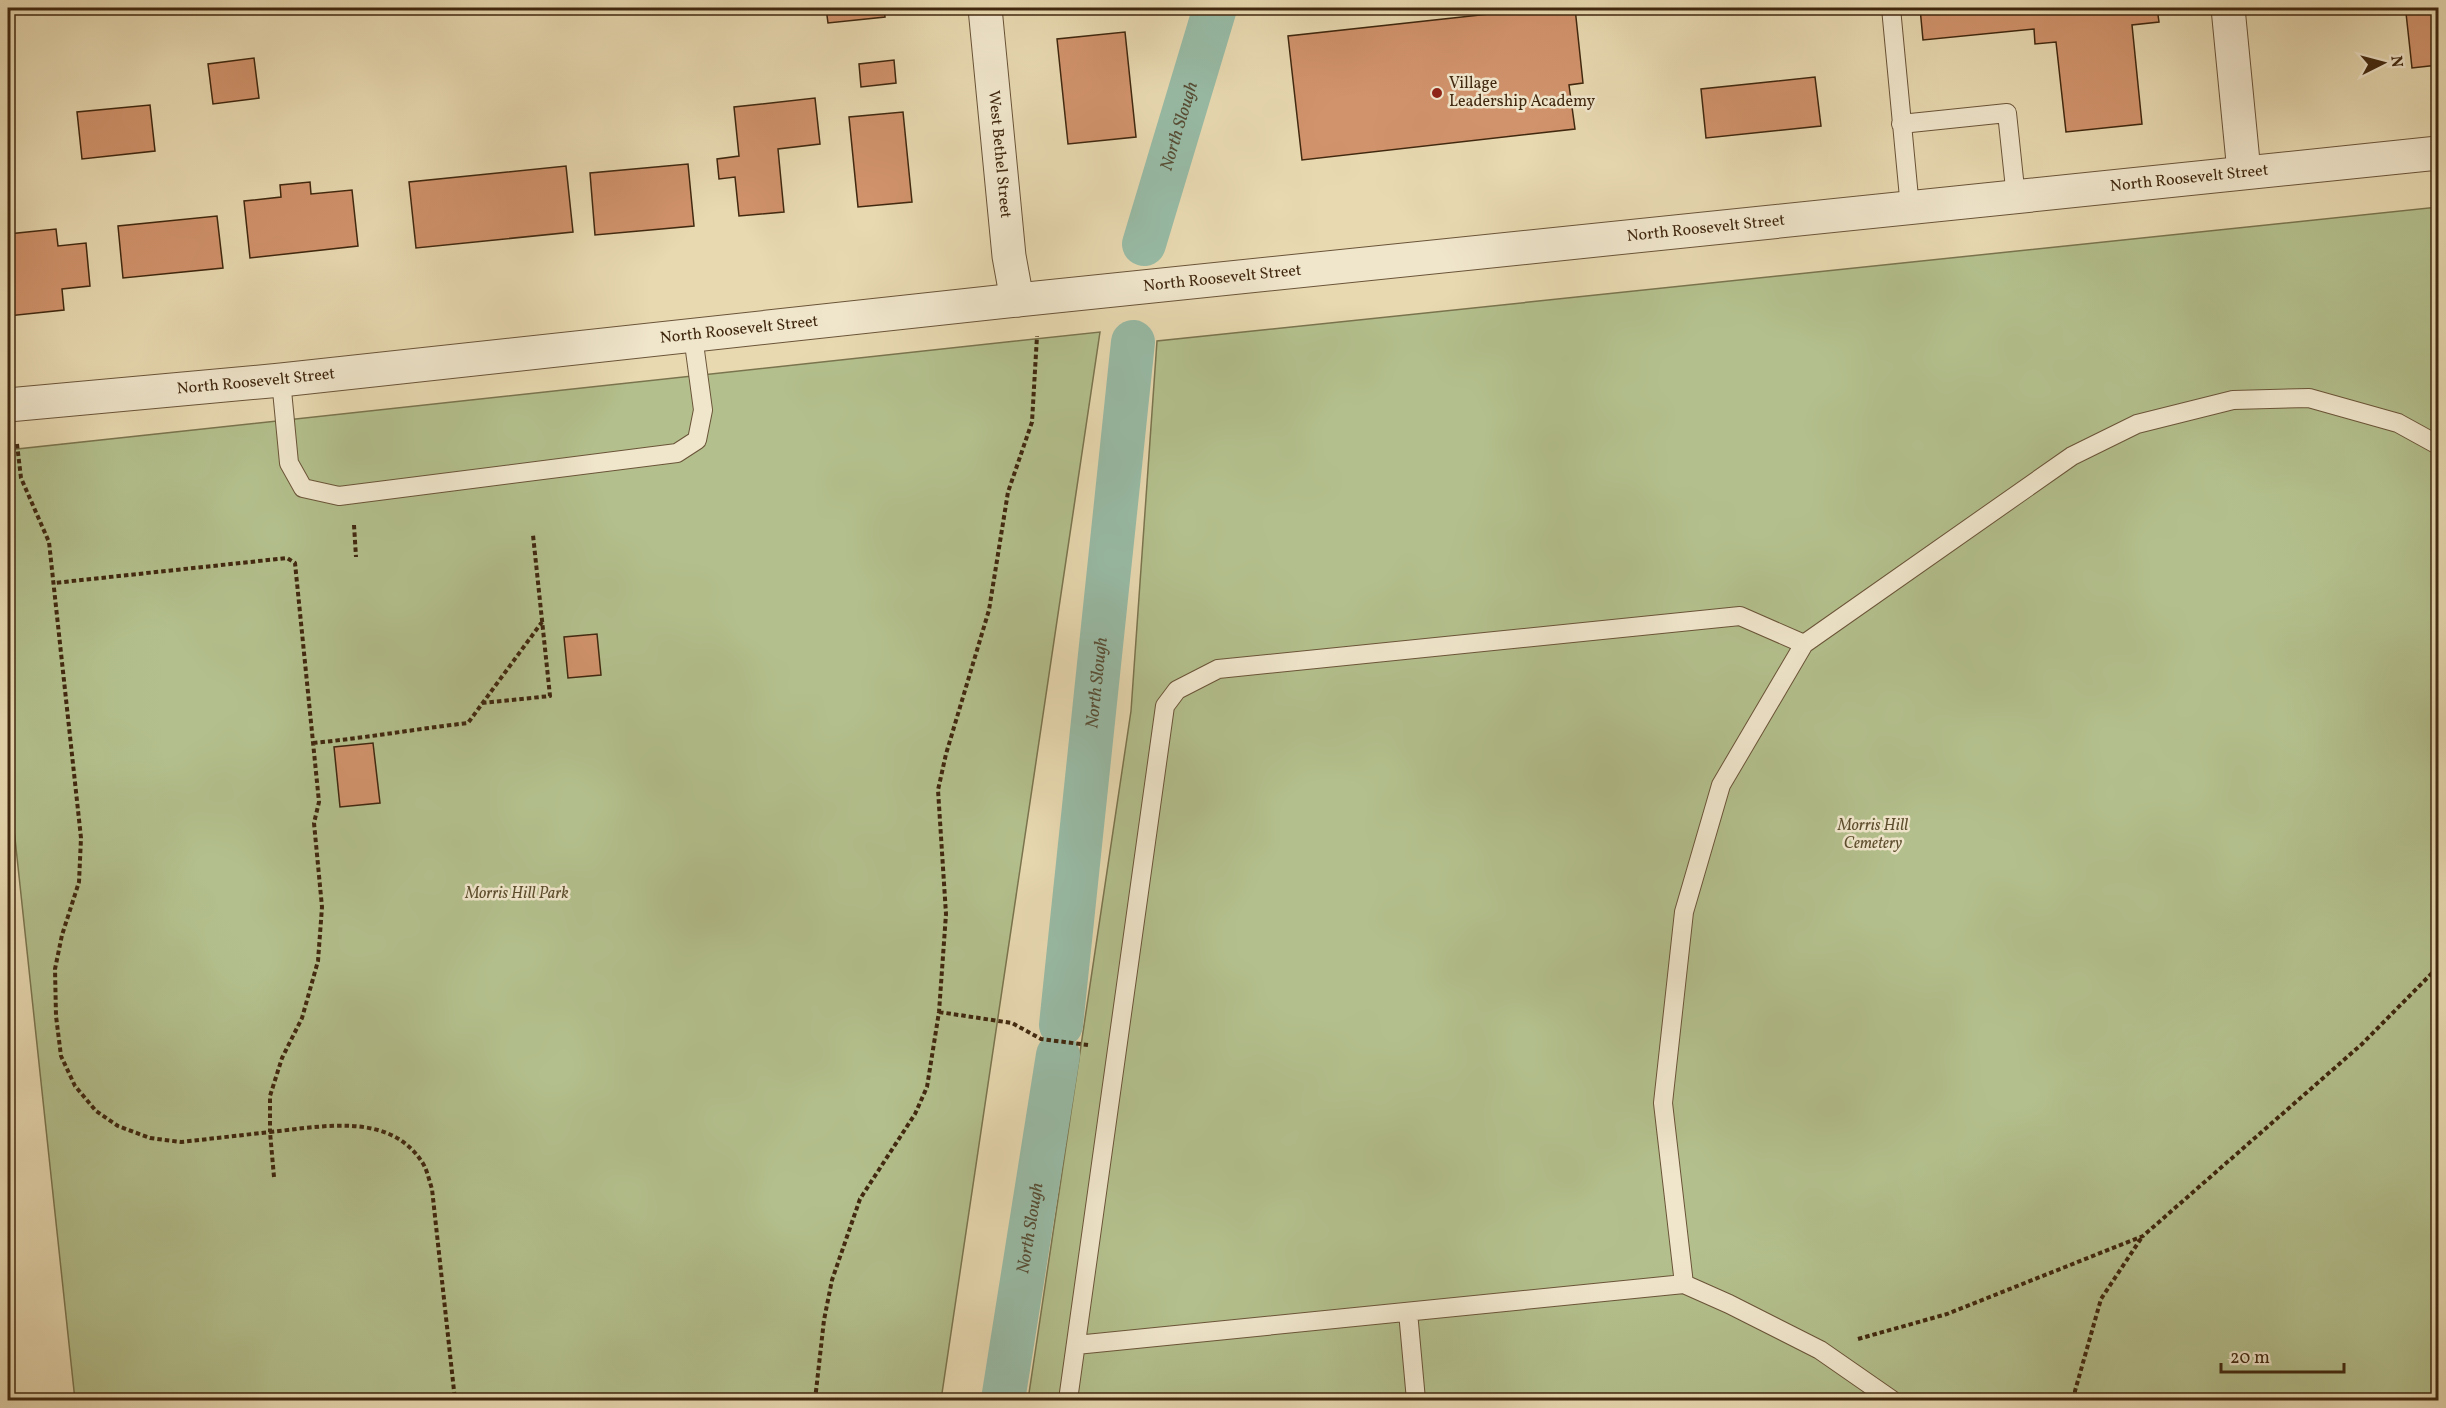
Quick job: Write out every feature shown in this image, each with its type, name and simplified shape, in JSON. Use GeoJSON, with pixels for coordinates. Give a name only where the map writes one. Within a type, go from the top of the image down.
{"type":"FeatureCollection","features":[{"type":"Feature","properties":{"kind":"street","name":"West Bethel Street"},"geometry":{"type":"LineString","coordinates":[[985,8],[1009,256],[1017,300]]}},
{"type":"Feature","properties":{"kind":"street"},"geometry":{"type":"LineString","coordinates":[[2228,8],[2244,172]]}},
{"type":"Feature","properties":{"kind":"street","name":"North Roosevelt Street"},"geometry":{"type":"LineString","coordinates":[[8,405],[281,380],[1017,300],[2439,153]]}},
{"type":"Feature","properties":{"kind":"lane"},"geometry":{"type":"LineString","coordinates":[[1891,8],[1910,208]]}},
{"type":"Feature","properties":{"kind":"lane"},"geometry":{"type":"LineString","coordinates":[[1901,124],[2007,113],[2016,198]]}},
{"type":"Feature","properties":{"kind":"lane"},"geometry":{"type":"LineString","coordinates":[[281,380],[289,463],[303,488],[339,496],[678,453],[698,440],[702,410],[693,336]]}},
{"type":"Feature","properties":{"kind":"lane"},"geometry":{"type":"LineString","coordinates":[[1684,1284],[1663,1102],[1684,912],[1721,785],[1804,644],[2072,456],[2137,424],[2233,400],[2309,398],[2398,423],[2439,445]]}},
{"type":"Feature","properties":{"kind":"lane"},"geometry":{"type":"LineString","coordinates":[[1068,1401],[1165,706],[1177,690],[1218,669],[1740,616],[1804,644]]}},
{"type":"Feature","properties":{"kind":"lane"},"geometry":{"type":"LineString","coordinates":[[1076,1345],[1684,1284],[1820,1350],[1892,1401]]}},
{"type":"Feature","properties":{"kind":"lane"},"geometry":{"type":"LineString","coordinates":[[1408,1312],[1416,1401]]}},
{"type":"Feature","properties":{"kind":"path"},"geometry":{"type":"LineString","coordinates":[[815,1401],[824,1320],[832,1280],[860,1199],[915,1114],[927,1087],[939,1012],[946,914],[938,790],[946,754],[989,610],[1008,492],[1032,422],[1037,333]]}},
{"type":"Feature","properties":{"kind":"path"},"geometry":{"type":"LineString","coordinates":[[17,444],[21,478],[49,542],[81,838],[79,882],[62,935],[55,969],[56,1016],[61,1056],[75,1086],[96,1111],[118,1126],[150,1138],[181,1142],[351,1125],[386,1132],[409,1145],[424,1164],[432,1189],[455,1401]]}},
{"type":"Feature","properties":{"kind":"path"},"geometry":{"type":"LineString","coordinates":[[482,703],[550,696],[533,535]]}},
{"type":"Feature","properties":{"kind":"path"},"geometry":{"type":"LineString","coordinates":[[54,583],[287,558],[295,563],[319,802],[314,823],[322,907],[318,961],[302,1018],[282,1058],[270,1096],[274,1177]]}},
{"type":"Feature","properties":{"kind":"path"},"geometry":{"type":"LineString","coordinates":[[314,743],[468,723],[542,622]]}},
{"type":"Feature","properties":{"kind":"path"},"geometry":{"type":"LineString","coordinates":[[2075,1401],[2075,1391],[2101,1299],[2143,1236],[2362,1044],[2439,967]]}},
{"type":"Feature","properties":{"kind":"path"},"geometry":{"type":"LineString","coordinates":[[939,1012],[1012,1023],[1041,1039],[1119,1048]]}},
{"type":"Feature","properties":{"kind":"path"},"geometry":{"type":"LineString","coordinates":[[1820,1350],[1947,1314],[2143,1236]]}},
{"type":"Feature","properties":{"kind":"green space","name":"Morris Hill Cemetery"},"geometry":{"type":"Polygon","coordinates":[[[2438,207],[2438,1400],[1028,1400],[1131,711],[1157,341],[2438,207]]]}},
{"type":"Feature","properties":{"kind":"green space","name":"Morris Hill Park"},"geometry":{"type":"Polygon","coordinates":[[[1100,332],[941,1400],[75,1400],[8,773],[8,450],[1100,332]]]}},
{"type":"Feature","properties":{"kind":"building"},"geometry":{"type":"Polygon","coordinates":[[[826,8],[884,8],[885,17],[828,23],[826,8]]]}},
{"type":"Feature","properties":{"kind":"building"},"geometry":{"type":"Polygon","coordinates":[[[1544,8],[1575,8],[1583,83],[1569,85],[1575,129],[1302,160],[1288,36],[1544,8]]]}},
{"type":"Feature","properties":{"kind":"building"},"geometry":{"type":"Polygon","coordinates":[[[1920,8],[2157,8],[2159,22],[2132,25],[2142,124],[2066,132],[2056,42],[2035,44],[2034,29],[1923,40],[1920,8]]]}},
{"type":"Feature","properties":{"kind":"building"},"geometry":{"type":"Polygon","coordinates":[[[2438,9],[2438,65],[2412,68],[2406,13],[2438,9]]]}},
{"type":"Feature","properties":{"kind":"building"},"geometry":{"type":"Polygon","coordinates":[[[1125,32],[1136,137],[1068,144],[1057,39],[1125,32]]]}},
{"type":"Feature","properties":{"kind":"building"},"geometry":{"type":"Polygon","coordinates":[[[254,58],[259,98],[213,104],[208,64],[254,58]]]}},
{"type":"Feature","properties":{"kind":"building"},"geometry":{"type":"Polygon","coordinates":[[[894,60],[896,83],[861,87],[859,64],[894,60]]]}},
{"type":"Feature","properties":{"kind":"building"},"geometry":{"type":"Polygon","coordinates":[[[1815,77],[1821,126],[1706,138],[1701,89],[1815,77]]]}},
{"type":"Feature","properties":{"kind":"building"},"geometry":{"type":"Polygon","coordinates":[[[815,98],[820,144],[778,149],[784,212],[739,216],[735,177],[719,179],[717,159],[739,156],[734,107],[815,98]]]}},
{"type":"Feature","properties":{"kind":"building"},"geometry":{"type":"Polygon","coordinates":[[[150,105],[155,151],[82,159],[77,112],[150,105]]]}},
{"type":"Feature","properties":{"kind":"building"},"geometry":{"type":"Polygon","coordinates":[[[903,112],[912,202],[858,207],[849,117],[903,112]]]}},
{"type":"Feature","properties":{"kind":"building"},"geometry":{"type":"Polygon","coordinates":[[[688,164],[694,226],[595,235],[590,173],[688,164]]]}},
{"type":"Feature","properties":{"kind":"building"},"geometry":{"type":"Polygon","coordinates":[[[566,166],[573,232],[416,248],[409,182],[566,166]]]}},
{"type":"Feature","properties":{"kind":"building"},"geometry":{"type":"Polygon","coordinates":[[[310,182],[311,194],[352,190],[358,246],[250,258],[244,201],[281,197],[280,185],[310,182]]]}},
{"type":"Feature","properties":{"kind":"building"},"geometry":{"type":"Polygon","coordinates":[[[217,216],[223,268],[123,278],[118,226],[217,216]]]}},
{"type":"Feature","properties":{"kind":"building"},"geometry":{"type":"Polygon","coordinates":[[[56,229],[58,246],[86,243],[90,286],[62,289],[64,310],[8,316],[8,234],[56,229]]]}},
{"type":"Feature","properties":{"kind":"building"},"geometry":{"type":"Polygon","coordinates":[[[597,634],[601,675],[568,678],[564,637],[597,634]]]}},
{"type":"Feature","properties":{"kind":"building"},"geometry":{"type":"Polygon","coordinates":[[[373,743],[380,803],[340,807],[334,747],[373,743]]]}},
{"type":"Feature","properties":{"kind":"waterway","name":"North Slough"},"geometry":{"type":"LineString","coordinates":[[1144,244],[1215,8]]}},
{"type":"Feature","properties":{"kind":"waterway","name":"North Slough"},"geometry":{"type":"LineString","coordinates":[[1061,1025],[1133,342]]}},
{"type":"Feature","properties":{"kind":"waterway","name":"North Slough"},"geometry":{"type":"LineString","coordinates":[[1003,1400],[1058,1055]]}},
{"type":"Feature","properties":{"kind":"place","name":"Village Leadership Academy"},"geometry":{"type":"Point","coordinates":[1437,93]}}]}
